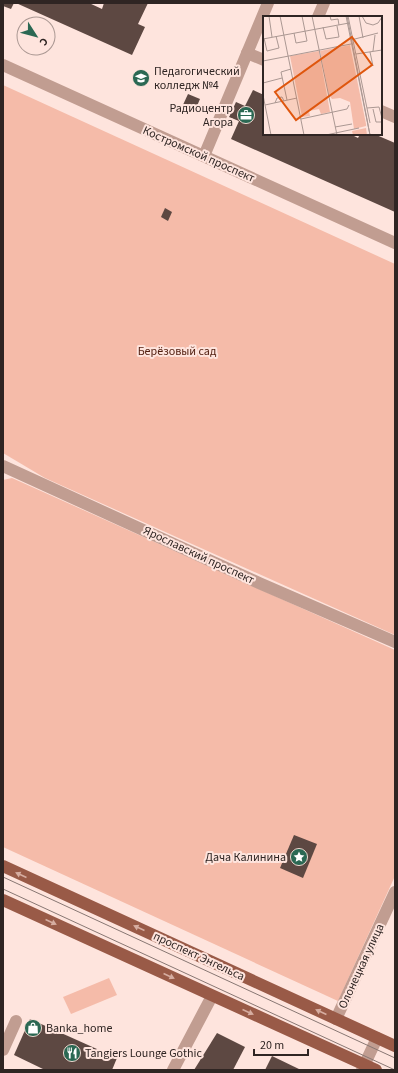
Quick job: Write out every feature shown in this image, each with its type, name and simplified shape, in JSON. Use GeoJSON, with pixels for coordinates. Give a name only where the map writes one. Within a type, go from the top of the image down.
{"type":"FeatureCollection","features":[{"type":"Feature","properties":{"kind":"main road","name":"проспект Энгельса"},"geometry":{"type":"LineString","coordinates":[[3,866],[395,1046]]}},
{"type":"Feature","properties":{"kind":"main road"},"geometry":{"type":"LineString","coordinates":[[3,900],[363,1067],[376,1070]]}},
{"type":"Feature","properties":{"kind":"street"},"geometry":{"type":"LineString","coordinates":[[264,16],[268,3]]}},
{"type":"Feature","properties":{"kind":"street"},"geometry":{"type":"LineString","coordinates":[[318,16],[324,3]]}},
{"type":"Feature","properties":{"kind":"street"},"geometry":{"type":"LineString","coordinates":[[204,156],[247,52],[262,25]]}},
{"type":"Feature","properties":{"kind":"street"},"geometry":{"type":"LineString","coordinates":[[247,52],[263,60]]}},
{"type":"Feature","properties":{"kind":"street","name":"Костромской проспект"},"geometry":{"type":"LineString","coordinates":[[3,65],[395,243]]}},
{"type":"Feature","properties":{"kind":"street"},"geometry":{"type":"LineString","coordinates":[[382,111],[395,117]]}},
{"type":"Feature","properties":{"kind":"street","name":"Ярославский проспект"},"geometry":{"type":"LineString","coordinates":[[3,466],[259,583],[395,642]]}},
{"type":"Feature","properties":{"kind":"street","name":"Олонецкая улица"},"geometry":{"type":"LineString","coordinates":[[336,1019],[395,892]]}},
{"type":"Feature","properties":{"kind":"street"},"geometry":{"type":"LineString","coordinates":[[173,1070],[212,996]]}},
{"type":"Feature","properties":{"kind":"street"},"geometry":{"type":"LineString","coordinates":[[3,1050],[16,1021]]}},
{"type":"Feature","properties":{"kind":"street"},"geometry":{"type":"LineString","coordinates":[[363,1067],[377,1038]]}},
{"type":"Feature","properties":{"kind":"green space","name":"Берёзовый сад"},"geometry":{"type":"Polygon","coordinates":[[[3,85],[395,264],[395,635],[45,478],[3,453],[3,85]]]}},
{"type":"Feature","properties":{"kind":"green space"},"geometry":{"type":"Polygon","coordinates":[[[12,478],[395,650],[395,876],[338,1001],[3,847],[3,480],[12,478]]]}},
{"type":"Feature","properties":{"kind":"green space"},"geometry":{"type":"Polygon","coordinates":[[[109,978],[117,995],[71,1014],[63,997],[109,978]]]}},
{"type":"Feature","properties":{"kind":"building"},"geometry":{"type":"Polygon","coordinates":[[[3,3],[14,3],[11,9],[3,6],[3,3]]]}},
{"type":"Feature","properties":{"kind":"building"},"geometry":{"type":"Polygon","coordinates":[[[16,3],[89,3],[102,9],[104,3],[148,3],[138,24],[145,27],[132,55],[56,21],[56,16],[45,16],[16,3]]]}},
{"type":"Feature","properties":{"kind":"building"},"geometry":{"type":"Polygon","coordinates":[[[253,90],[263,95],[263,135],[352,135],[358,138],[360,135],[376,135],[395,143],[395,212],[231,139],[239,121],[229,117],[236,102],[245,106],[253,90]]]}},
{"type":"Feature","properties":{"kind":"building"},"geometry":{"type":"Polygon","coordinates":[[[188,94],[200,99],[194,113],[182,107],[188,94]]]}},
{"type":"Feature","properties":{"kind":"building"},"geometry":{"type":"Polygon","coordinates":[[[165,208],[172,212],[168,221],[161,217],[165,208]]]}},
{"type":"Feature","properties":{"kind":"building"},"geometry":{"type":"Polygon","coordinates":[[[294,835],[317,844],[303,878],[280,868],[294,835]]]}},
{"type":"Feature","properties":{"kind":"building"},"geometry":{"type":"Polygon","coordinates":[[[30,1019],[117,1058],[112,1070],[45,1070],[14,1055],[30,1019]]]}},
{"type":"Feature","properties":{"kind":"building"},"geometry":{"type":"Polygon","coordinates":[[[217,1033],[245,1047],[233,1070],[194,1070],[217,1033]]]}},
{"type":"Feature","properties":{"kind":"building"},"geometry":{"type":"Polygon","coordinates":[[[272,1056],[301,1070],[265,1070],[272,1056]]]}},
{"type":"Feature","properties":{"kind":"tram line"},"geometry":{"type":"LineString","coordinates":[[3,877],[395,1058]]}},
{"type":"Feature","properties":{"kind":"tram line"},"geometry":{"type":"LineString","coordinates":[[3,889],[395,1070]]}},
{"type":"Feature","properties":{"kind":"place","name":"Педагогический колледж №4"},"geometry":{"type":"Point","coordinates":[141,78]}},
{"type":"Feature","properties":{"kind":"place","name":"Радиоцентр Агора"},"geometry":{"type":"Point","coordinates":[246,115]}},
{"type":"Feature","properties":{"kind":"place","name":"Дача Калинина"},"geometry":{"type":"Point","coordinates":[299,857]}},
{"type":"Feature","properties":{"kind":"place","name":"Banka_home"},"geometry":{"type":"Point","coordinates":[33,1028]}},
{"type":"Feature","properties":{"kind":"place","name":"Tangiers Lounge Gothic"},"geometry":{"type":"Point","coordinates":[72,1053]}}]}
